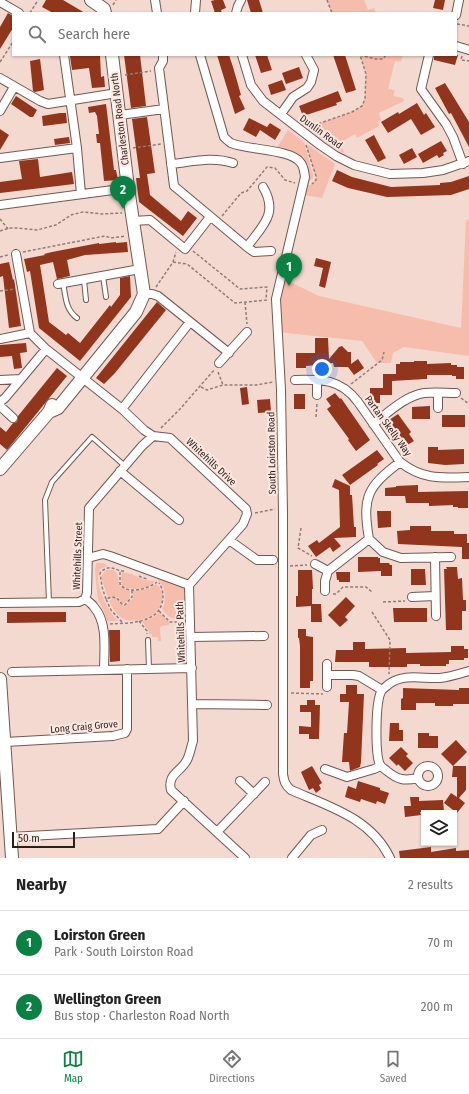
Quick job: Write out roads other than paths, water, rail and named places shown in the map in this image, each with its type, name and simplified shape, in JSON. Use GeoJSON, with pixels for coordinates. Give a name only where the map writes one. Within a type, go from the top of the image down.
{"type":"FeatureCollection","features":[{"type":"Feature","properties":{"kind":"street"},"geometry":{"type":"LineString","coordinates":[[91,0],[104,9],[105,12]]}},
{"type":"Feature","properties":{"kind":"street"},"geometry":{"type":"LineString","coordinates":[[155,0],[157,12]]}},
{"type":"Feature","properties":{"kind":"street"},"geometry":{"type":"LineString","coordinates":[[195,12],[196,0]]}},
{"type":"Feature","properties":{"kind":"street"},"geometry":{"type":"LineString","coordinates":[[236,12],[241,0]]}},
{"type":"Feature","properties":{"kind":"street"},"geometry":{"type":"LineString","coordinates":[[457,12],[459,0]]}},
{"type":"Feature","properties":{"kind":"street"},"geometry":{"type":"LineString","coordinates":[[0,2],[17,12]]}},
{"type":"Feature","properties":{"kind":"street"},"geometry":{"type":"LineString","coordinates":[[457,46],[469,50]]}},
{"type":"Feature","properties":{"kind":"street"},"geometry":{"type":"LineString","coordinates":[[64,56],[77,148],[81,194]]}},
{"type":"Feature","properties":{"kind":"street","name":"Charleston Road North"},"geometry":{"type":"LineString","coordinates":[[112,56],[128,188],[145,296]]}},
{"type":"Feature","properties":{"kind":"street"},"geometry":{"type":"LineString","coordinates":[[163,56],[164,61],[159,70],[174,186],[254,252],[270,251]]}},
{"type":"Feature","properties":{"kind":"street","name":"South Loirston Road"},"geometry":{"type":"LineString","coordinates":[[200,56],[224,137],[230,143],[293,156],[303,167],[305,176],[276,299],[280,381],[283,507],[284,782],[291,790],[334,808],[361,823],[379,841],[390,858]]}},
{"type":"Feature","properties":{"kind":"street","name":"Dunlin Road"},"geometry":{"type":"LineString","coordinates":[[242,56],[251,85],[263,101],[320,145],[336,156],[354,165],[390,174],[423,173],[443,170],[466,162]]}},
{"type":"Feature","properties":{"kind":"street"},"geometry":{"type":"LineString","coordinates":[[281,114],[293,97],[307,88],[312,82],[314,70],[307,56]]}},
{"type":"Feature","properties":{"kind":"street"},"geometry":{"type":"LineString","coordinates":[[429,56],[421,89],[446,124],[466,162]]}},
{"type":"Feature","properties":{"kind":"street"},"geometry":{"type":"LineString","coordinates":[[0,78],[48,104],[117,93]]}},
{"type":"Feature","properties":{"kind":"street"},"geometry":{"type":"LineString","coordinates":[[0,112],[14,86]]}},
{"type":"Feature","properties":{"kind":"street"},"geometry":{"type":"LineString","coordinates":[[120,115],[164,110]]}},
{"type":"Feature","properties":{"kind":"street"},"geometry":{"type":"LineString","coordinates":[[0,158],[77,148]]}},
{"type":"Feature","properties":{"kind":"street"},"geometry":{"type":"LineString","coordinates":[[171,164],[215,159],[233,163]]}},
{"type":"Feature","properties":{"kind":"street"},"geometry":{"type":"LineString","coordinates":[[247,247],[266,222],[269,213],[270,206],[268,196],[262,187]]}},
{"type":"Feature","properties":{"kind":"street"},"geometry":{"type":"LineString","coordinates":[[0,205],[128,188]]}},
{"type":"Feature","properties":{"kind":"street"},"geometry":{"type":"LineString","coordinates":[[133,216],[150,220],[183,245],[210,217]]}},
{"type":"Feature","properties":{"kind":"street"},"geometry":{"type":"LineString","coordinates":[[0,339],[30,333],[16,254]]}},
{"type":"Feature","properties":{"kind":"street"},"geometry":{"type":"LineString","coordinates":[[61,284],[140,269]]}},
{"type":"Feature","properties":{"kind":"street"},"geometry":{"type":"LineString","coordinates":[[0,468],[49,412],[54,400],[79,376],[130,307],[145,296],[158,296],[229,353]]}},
{"type":"Feature","properties":{"kind":"street"},"geometry":{"type":"LineString","coordinates":[[122,409],[190,322]]}},
{"type":"Feature","properties":{"kind":"street"},"geometry":{"type":"LineString","coordinates":[[219,363],[247,332]]}},
{"type":"Feature","properties":{"kind":"street","name":"Whitehills Drive"},"geometry":{"type":"LineString","coordinates":[[30,333],[46,349],[122,409],[144,430],[153,436],[170,438],[242,504],[246,509],[247,514],[243,524],[230,540]]}},
{"type":"Feature","properties":{"kind":"street"},"geometry":{"type":"LineString","coordinates":[[0,402],[46,349]]}},
{"type":"Feature","properties":{"kind":"street"},"geometry":{"type":"LineString","coordinates":[[0,380],[21,379]]}},
{"type":"Feature","properties":{"kind":"street","name":"Partan Skelly Way"},"geometry":{"type":"LineString","coordinates":[[295,380],[317,380],[331,382],[345,388],[352,394],[400,462],[409,469],[426,476],[437,478],[469,477]]}},
{"type":"Feature","properties":{"kind":"street"},"geometry":{"type":"LineString","coordinates":[[317,380],[317,395]]}},
{"type":"Feature","properties":{"kind":"street"},"geometry":{"type":"LineString","coordinates":[[373,424],[406,399],[424,393],[456,393]]}},
{"type":"Feature","properties":{"kind":"street"},"geometry":{"type":"LineString","coordinates":[[438,393],[438,408]]}},
{"type":"Feature","properties":{"kind":"street"},"geometry":{"type":"LineString","coordinates":[[0,406],[13,418]]}},
{"type":"Feature","properties":{"kind":"street","name":"Whitehills Street"},"geometry":{"type":"LineString","coordinates":[[104,670],[102,623],[95,607],[85,599],[87,593],[89,508],[142,446],[153,436]]}},
{"type":"Feature","properties":{"kind":"street"},"geometry":{"type":"LineString","coordinates":[[400,462],[379,478],[370,490],[367,507],[369,538],[383,552],[392,556],[401,558],[451,557]]}},
{"type":"Feature","properties":{"kind":"street"},"geometry":{"type":"LineString","coordinates":[[123,468],[179,520]]}},
{"type":"Feature","properties":{"kind":"street"},"geometry":{"type":"LineString","coordinates":[[325,591],[325,581],[328,571],[369,538]]}},
{"type":"Feature","properties":{"kind":"street"},"geometry":{"type":"LineString","coordinates":[[88,558],[103,554],[153,575],[189,585],[230,540],[257,560],[273,560]]}},
{"type":"Feature","properties":{"kind":"street"},"geometry":{"type":"LineString","coordinates":[[435,557],[436,616]]}},
{"type":"Feature","properties":{"kind":"street"},"geometry":{"type":"LineString","coordinates":[[315,564],[328,571]]}},
{"type":"Feature","properties":{"kind":"street","name":"Whitehills Path"},"geometry":{"type":"LineString","coordinates":[[184,801],[172,790],[170,785],[171,779],[186,761],[193,741],[189,585]]}},
{"type":"Feature","properties":{"kind":"street"},"geometry":{"type":"LineString","coordinates":[[412,596],[435,596]]}},
{"type":"Feature","properties":{"kind":"street"},"geometry":{"type":"LineString","coordinates":[[0,603],[79,602],[85,599]]}},
{"type":"Feature","properties":{"kind":"street"},"geometry":{"type":"LineString","coordinates":[[191,637],[264,636]]}},
{"type":"Feature","properties":{"kind":"street"},"geometry":{"type":"LineString","coordinates":[[327,664],[327,686]]}},
{"type":"Feature","properties":{"kind":"street"},"geometry":{"type":"LineString","coordinates":[[12,672],[192,668]]}},
{"type":"Feature","properties":{"kind":"street","name":"Long Craig Grove"},"geometry":{"type":"LineString","coordinates":[[5,742],[113,736],[125,733],[127,729],[127,669]]}},
{"type":"Feature","properties":{"kind":"street"},"geometry":{"type":"LineString","coordinates":[[418,778],[408,780],[396,778],[381,766],[378,757],[376,737],[378,701],[382,690],[400,678],[438,678],[455,676],[469,670]]}},
{"type":"Feature","properties":{"kind":"street"},"geometry":{"type":"LineString","coordinates":[[327,675],[359,676],[382,690]]}},
{"type":"Feature","properties":{"kind":"street"},"geometry":{"type":"LineString","coordinates":[[0,678],[12,858]]}},
{"type":"Feature","properties":{"kind":"street"},"geometry":{"type":"LineString","coordinates":[[192,704],[267,706]]}},
{"type":"Feature","properties":{"kind":"street"},"geometry":{"type":"LineString","coordinates":[[325,769],[347,777],[381,766]]}},
{"type":"Feature","properties":{"kind":"street"},"geometry":{"type":"LineString","coordinates":[[240,781],[254,794]]}},
{"type":"Feature","properties":{"kind":"street"},"geometry":{"type":"LineString","coordinates":[[218,832],[265,782]]}},
{"type":"Feature","properties":{"kind":"street"},"geometry":{"type":"LineString","coordinates":[[10,837],[158,830],[184,801],[245,858]]}},
{"type":"Feature","properties":{"kind":"street"},"geometry":{"type":"LineString","coordinates":[[292,858],[311,835],[322,830]]}},
{"type":"Feature","properties":{"kind":"lane"},"geometry":{"type":"LineString","coordinates":[[102,276],[106,297]]}},
{"type":"Feature","properties":{"kind":"lane"},"geometry":{"type":"LineString","coordinates":[[84,280],[86,300]]}},
{"type":"Feature","properties":{"kind":"lane"},"geometry":{"type":"LineString","coordinates":[[61,284],[68,309],[77,318]]}},
{"type":"Feature","properties":{"kind":"lane"},"geometry":{"type":"LineString","coordinates":[[49,603],[45,500],[52,482],[92,437],[123,468]]}},
{"type":"Feature","properties":{"kind":"lane"},"geometry":{"type":"LineString","coordinates":[[148,640],[149,669]]}},
{"type":"Feature","properties":{"kind":"place","name":"Wellington Green"},"geometry":{"type":"Point","coordinates":[123,209]}},
{"type":"Feature","properties":{"kind":"place","name":"Loirston Green"},"geometry":{"type":"Point","coordinates":[289,286]}}]}
